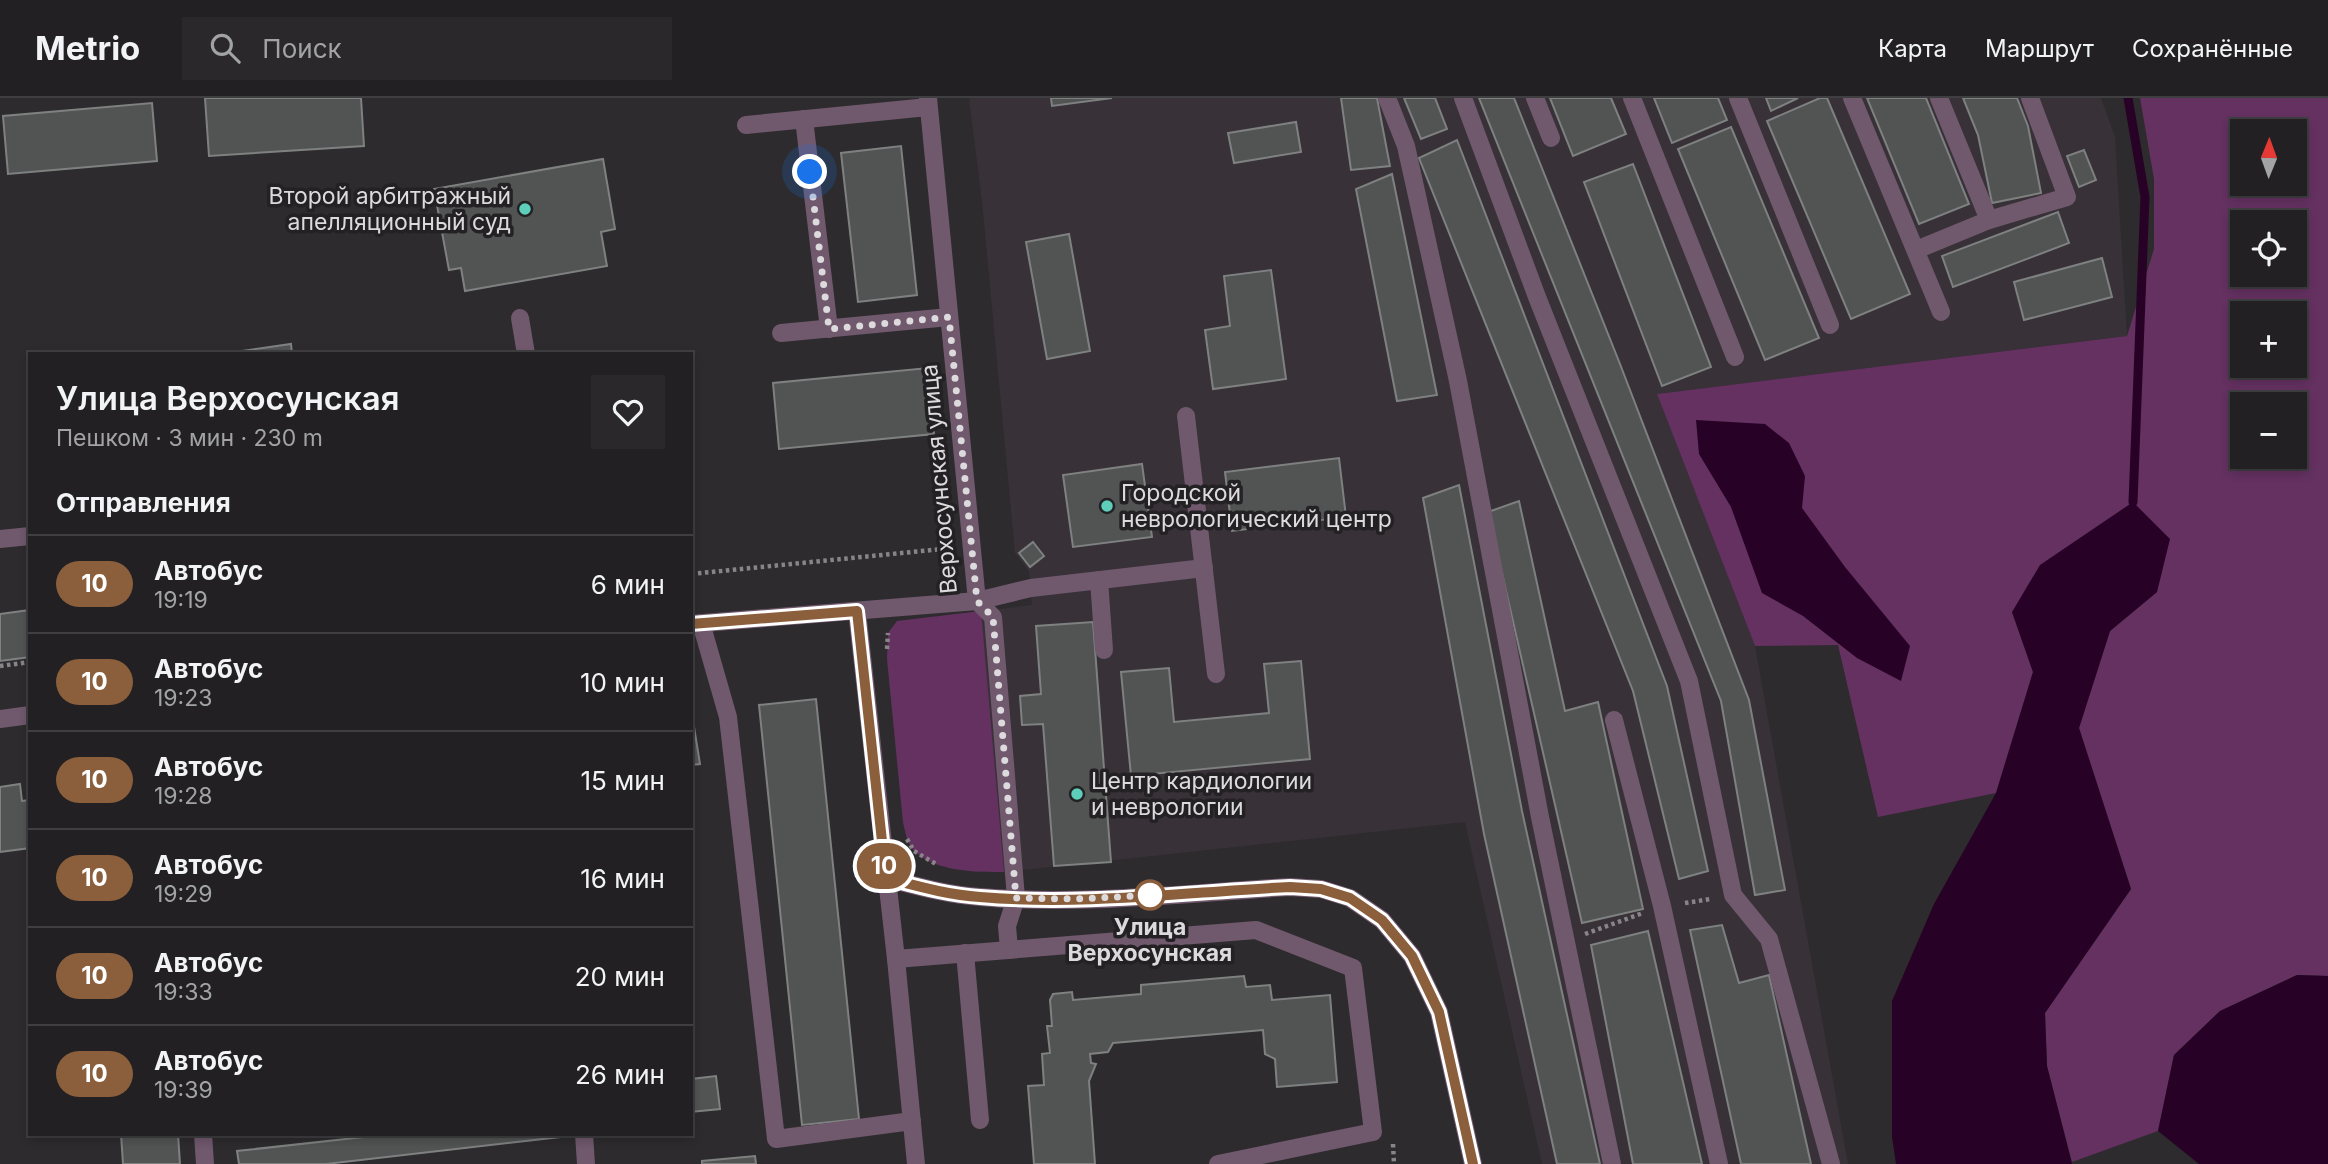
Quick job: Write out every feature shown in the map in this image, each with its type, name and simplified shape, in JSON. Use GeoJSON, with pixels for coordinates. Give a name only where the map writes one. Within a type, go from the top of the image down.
{"type":"FeatureCollection","features":[{"type":"Feature","properties":{"kind":"street"},"geometry":{"type":"LineString","coordinates":[[1387,98],[1406,146],[1458,381],[1540,817],[1612,1164]]}},
{"type":"Feature","properties":{"kind":"street"},"geometry":{"type":"LineString","coordinates":[[1463,98],[1537,297],[1689,681],[1733,895],[1769,939],[1831,1164]]}},
{"type":"Feature","properties":{"kind":"street"},"geometry":{"type":"LineString","coordinates":[[1535,98],[1551,138]]}},
{"type":"Feature","properties":{"kind":"street"},"geometry":{"type":"LineString","coordinates":[[1632,98],[1735,357]]}},
{"type":"Feature","properties":{"kind":"street"},"geometry":{"type":"LineString","coordinates":[[1738,98],[1830,326]]}},
{"type":"Feature","properties":{"kind":"street"},"geometry":{"type":"LineString","coordinates":[[1852,98],[1941,312]]}},
{"type":"Feature","properties":{"kind":"street"},"geometry":{"type":"LineString","coordinates":[[1939,98],[1989,220]]}},
{"type":"Feature","properties":{"kind":"street"},"geometry":{"type":"LineString","coordinates":[[1916,250],[1989,220],[2067,197],[2029,98]]}},
{"type":"Feature","properties":{"kind":"street"},"geometry":{"type":"LineString","coordinates":[[746,125],[928,103]]}},
{"type":"Feature","properties":{"kind":"street","name":"Верхосунская улица"},"geometry":{"type":"LineString","coordinates":[[696,624],[977,601],[928,103]]}},
{"type":"Feature","properties":{"kind":"street"},"geometry":{"type":"LineString","coordinates":[[804,119],[829,329]]}},
{"type":"Feature","properties":{"kind":"street"},"geometry":{"type":"LineString","coordinates":[[781,333],[949,317]]}},
{"type":"Feature","properties":{"kind":"street"},"geometry":{"type":"LineString","coordinates":[[520,318],[526,352]]}},
{"type":"Feature","properties":{"kind":"street"},"geometry":{"type":"LineString","coordinates":[[1186,416],[1216,674]]}},
{"type":"Feature","properties":{"kind":"street"},"geometry":{"type":"LineString","coordinates":[[0,539],[28,536]]}},
{"type":"Feature","properties":{"kind":"street"},"geometry":{"type":"LineString","coordinates":[[977,601],[1031,588],[1204,568]]}},
{"type":"Feature","properties":{"kind":"street"},"geometry":{"type":"LineString","coordinates":[[1099,580],[1104,650]]}},
{"type":"Feature","properties":{"kind":"street"},"geometry":{"type":"LineString","coordinates":[[977,601],[993,617],[1016,898],[1007,926],[1009,950]]}},
{"type":"Feature","properties":{"kind":"street"},"geometry":{"type":"LineString","coordinates":[[857,611],[916,1164]]}},
{"type":"Feature","properties":{"kind":"street"},"geometry":{"type":"LineString","coordinates":[[696,624],[728,717],[776,1139],[912,1121]]}},
{"type":"Feature","properties":{"kind":"street"},"geometry":{"type":"LineString","coordinates":[[0,719],[28,715]]}},
{"type":"Feature","properties":{"kind":"street"},"geometry":{"type":"LineString","coordinates":[[1615,720],[1662,906],[1719,1164]]}},
{"type":"Feature","properties":{"kind":"street"},"geometry":{"type":"LineString","coordinates":[[886,878],[950,894],[1016,898],[1075,899],[1290,887],[1321,889],[1350,898],[1382,920],[1412,956],[1439,1012],[1473,1164]]}},
{"type":"Feature","properties":{"kind":"street"},"geometry":{"type":"LineString","coordinates":[[896,959],[1256,930],[1353,968],[1373,1132],[1218,1164]]}},
{"type":"Feature","properties":{"kind":"street"},"geometry":{"type":"LineString","coordinates":[[965,953],[980,1120]]}},
{"type":"Feature","properties":{"kind":"street"},"geometry":{"type":"LineString","coordinates":[[203,1136],[205,1164]]}},
{"type":"Feature","properties":{"kind":"street"},"geometry":{"type":"LineString","coordinates":[[584,1136],[586,1164]]}},
{"type":"Feature","properties":{"kind":"path"},"geometry":{"type":"LineString","coordinates":[[693,574],[972,546]]}},
{"type":"Feature","properties":{"kind":"path"},"geometry":{"type":"LineString","coordinates":[[887,659],[888,633]]}},
{"type":"Feature","properties":{"kind":"path"},"geometry":{"type":"LineString","coordinates":[[0,666],[28,662]]}},
{"type":"Feature","properties":{"kind":"path"},"geometry":{"type":"LineString","coordinates":[[904,829],[914,851],[934,864],[945,866]]}},
{"type":"Feature","properties":{"kind":"shaded area"},"geometry":{"type":"Polygon","coordinates":[[[969,98],[2101,98],[2115,137],[2127,336],[1657,394],[1755,646],[1848,1164],[1542,1164],[1465,822],[1013,871],[976,872],[935,864],[914,851],[906,836],[903,822],[887,659],[888,633],[897,621],[1032,605],[1029,571],[1015,553],[982,201],[969,98]]]}},
{"type":"Feature","properties":{"kind":"shaded area"},"geometry":{"type":"Polygon","coordinates":[[[2140,98],[2328,98],[2328,976],[2297,975],[2220,1011],[2174,1055],[2158,1131],[2072,1162],[2047,1066],[2045,1013],[2131,889],[2079,728],[2110,631],[2157,592],[2012,612],[2033,672],[1996,793],[1878,817],[1838,645],[1755,646],[1657,394],[2127,336],[2154,249],[2154,179],[2140,98]]]}},
{"type":"Feature","properties":{"kind":"shaded area"},"geometry":{"type":"Polygon","coordinates":[[[1696,420],[1765,424],[1789,443],[1805,476],[1802,508],[1845,567],[1910,646],[1901,681],[1857,658],[1803,616],[1762,593],[1731,507],[1699,454],[1696,420]]]}},
{"type":"Feature","properties":{"kind":"shaded area"},"geometry":{"type":"Polygon","coordinates":[[[2133,502],[2170,539],[2157,592],[2110,631],[2079,728],[2131,889],[2045,1013],[2047,1066],[2072,1164],[1896,1164],[1892,1137],[1892,1001],[1934,904],[1996,793],[2033,672],[2012,612],[2040,565],[2133,502]]]}},
{"type":"Feature","properties":{"kind":"shaded area"},"geometry":{"type":"Polygon","coordinates":[[[981,611],[1004,872],[969,871],[934,864],[915,852],[910,845],[903,822],[887,659],[888,633],[897,621],[981,611]]]}},
{"type":"Feature","properties":{"kind":"shaded area"},"geometry":{"type":"Polygon","coordinates":[[[2297,975],[2328,976],[2328,1164],[2199,1164],[2158,1131],[2174,1055],[2220,1011],[2297,975]]]}},
{"type":"Feature","properties":{"kind":"building"},"geometry":{"type":"Polygon","coordinates":[[[205,98],[361,98],[364,146],[209,156],[205,98]]]}},
{"type":"Feature","properties":{"kind":"building"},"geometry":{"type":"Polygon","coordinates":[[[1051,98],[1112,98],[1052,106],[1051,98]]]}},
{"type":"Feature","properties":{"kind":"building"},"geometry":{"type":"Polygon","coordinates":[[[1341,98],[1377,98],[1390,166],[1351,170],[1341,98]]]}},
{"type":"Feature","properties":{"kind":"building"},"geometry":{"type":"Polygon","coordinates":[[[1404,98],[1435,98],[1447,129],[1421,139],[1404,98]]]}},
{"type":"Feature","properties":{"kind":"building"},"geometry":{"type":"Polygon","coordinates":[[[1479,98],[1514,98],[1620,364],[1749,700],[1785,890],[1755,895],[1721,701],[1479,98]]]}},
{"type":"Feature","properties":{"kind":"building"},"geometry":{"type":"Polygon","coordinates":[[[1550,98],[1611,98],[1626,134],[1573,156],[1550,98]]]}},
{"type":"Feature","properties":{"kind":"building"},"geometry":{"type":"Polygon","coordinates":[[[1654,98],[1718,98],[1727,120],[1672,143],[1654,98]]]}},
{"type":"Feature","properties":{"kind":"building"},"geometry":{"type":"Polygon","coordinates":[[[1766,98],[1798,98],[1771,111],[1766,98]]]}},
{"type":"Feature","properties":{"kind":"building"},"geometry":{"type":"Polygon","coordinates":[[[1820,98],[1827,98],[1910,294],[1851,319],[1767,121],[1820,98]]]}},
{"type":"Feature","properties":{"kind":"building"},"geometry":{"type":"Polygon","coordinates":[[[1867,98],[1926,98],[1969,204],[1919,224],[1867,98]]]}},
{"type":"Feature","properties":{"kind":"building"},"geometry":{"type":"Polygon","coordinates":[[[1963,98],[2017,98],[2028,126],[2041,193],[1992,203],[1978,135],[1963,98]]]}},
{"type":"Feature","properties":{"kind":"building"},"geometry":{"type":"Polygon","coordinates":[[[152,103],[157,161],[8,174],[3,116],[152,103]]]}},
{"type":"Feature","properties":{"kind":"building"},"geometry":{"type":"Polygon","coordinates":[[[1296,122],[1301,152],[1234,163],[1228,133],[1296,122]]]}},
{"type":"Feature","properties":{"kind":"building"},"geometry":{"type":"Polygon","coordinates":[[[1731,127],[1819,338],[1765,360],[1678,149],[1731,127]]]}},
{"type":"Feature","properties":{"kind":"building"},"geometry":{"type":"Polygon","coordinates":[[[1457,140],[1667,686],[1708,871],[1679,879],[1633,691],[1419,158],[1457,140]]]}},
{"type":"Feature","properties":{"kind":"building"},"geometry":{"type":"Polygon","coordinates":[[[901,146],[917,295],[858,302],[841,153],[901,146]]]}},
{"type":"Feature","properties":{"kind":"building"},"geometry":{"type":"Polygon","coordinates":[[[2084,150],[2096,180],[2079,187],[2067,156],[2084,150]]]}},
{"type":"Feature","properties":{"kind":"building","name":"Второй арбитражный апелляционный суд"},"geometry":{"type":"Polygon","coordinates":[[[603,159],[615,229],[601,232],[607,266],[465,291],[461,268],[449,270],[434,189],[603,159]]]}},
{"type":"Feature","properties":{"kind":"building"},"geometry":{"type":"Polygon","coordinates":[[[1633,164],[1711,367],[1662,386],[1584,182],[1633,164]]]}},
{"type":"Feature","properties":{"kind":"building"},"geometry":{"type":"Polygon","coordinates":[[[1392,174],[1437,395],[1397,401],[1356,189],[1392,174]]]}},
{"type":"Feature","properties":{"kind":"building"},"geometry":{"type":"Polygon","coordinates":[[[2058,212],[2069,243],[1953,287],[1942,256],[2058,212]]]}},
{"type":"Feature","properties":{"kind":"building"},"geometry":{"type":"Polygon","coordinates":[[[1069,234],[1090,351],[1047,359],[1026,242],[1069,234]]]}},
{"type":"Feature","properties":{"kind":"building"},"geometry":{"type":"Polygon","coordinates":[[[2102,258],[2112,297],[2024,320],[2014,282],[2102,258]]]}},
{"type":"Feature","properties":{"kind":"building"},"geometry":{"type":"Polygon","coordinates":[[[1271,270],[1286,379],[1213,389],[1205,330],[1230,326],[1224,276],[1271,270]]]}},
{"type":"Feature","properties":{"kind":"building"},"geometry":{"type":"Polygon","coordinates":[[[291,344],[292,352],[235,352],[291,344]]]}},
{"type":"Feature","properties":{"kind":"building"},"geometry":{"type":"Polygon","coordinates":[[[928,368],[934,434],[779,449],[773,383],[928,368]]]}},
{"type":"Feature","properties":{"kind":"building"},"geometry":{"type":"Polygon","coordinates":[[[1339,458],[1346,517],[1232,531],[1225,472],[1339,458]]]}},
{"type":"Feature","properties":{"kind":"building","name":"Городской неврологический центр"},"geometry":{"type":"Polygon","coordinates":[[[1142,464],[1152,537],[1073,547],[1063,475],[1142,464]]]}},
{"type":"Feature","properties":{"kind":"building"},"geometry":{"type":"Polygon","coordinates":[[[1459,485],[1522,811],[1600,1164],[1557,1164],[1484,834],[1423,498],[1459,485]]]}},
{"type":"Feature","properties":{"kind":"building"},"geometry":{"type":"Polygon","coordinates":[[[1519,501],[1565,711],[1598,702],[1643,909],[1582,923],[1488,512],[1519,501]]]}},
{"type":"Feature","properties":{"kind":"building"},"geometry":{"type":"Polygon","coordinates":[[[1033,542],[1044,556],[1030,567],[1019,553],[1033,542]]]}},
{"type":"Feature","properties":{"kind":"building"},"geometry":{"type":"Polygon","coordinates":[[[28,610],[28,657],[0,661],[0,614],[28,610]]]}},
{"type":"Feature","properties":{"kind":"building","name":"Центр кардиологии и неврологии"},"geometry":{"type":"Polygon","coordinates":[[[1093,622],[1111,862],[1054,866],[1043,724],[1022,725],[1020,696],[1041,694],[1036,626],[1093,622]]]}},
{"type":"Feature","properties":{"kind":"building"},"geometry":{"type":"Polygon","coordinates":[[[1301,661],[1310,759],[1131,776],[1121,672],[1169,668],[1174,722],[1269,713],[1264,664],[1301,661]]]}},
{"type":"Feature","properties":{"kind":"building"},"geometry":{"type":"Polygon","coordinates":[[[816,699],[859,1119],[802,1125],[759,705],[816,699]]]}},
{"type":"Feature","properties":{"kind":"building"},"geometry":{"type":"Polygon","coordinates":[[[693,720],[700,764],[693,765],[693,720]]]}},
{"type":"Feature","properties":{"kind":"building"},"geometry":{"type":"Polygon","coordinates":[[[20,784],[22,801],[28,800],[28,848],[0,852],[0,787],[20,784]]]}},
{"type":"Feature","properties":{"kind":"building"},"geometry":{"type":"Polygon","coordinates":[[[1722,925],[1739,983],[1769,975],[1811,1164],[1741,1164],[1690,930],[1722,925]]]}},
{"type":"Feature","properties":{"kind":"building"},"geometry":{"type":"Polygon","coordinates":[[[1648,931],[1702,1164],[1633,1164],[1591,945],[1648,931]]]}},
{"type":"Feature","properties":{"kind":"building"},"geometry":{"type":"Polygon","coordinates":[[[1244,976],[1246,987],[1270,985],[1272,1000],[1330,995],[1337,1082],[1277,1087],[1275,1059],[1265,1054],[1263,1030],[1113,1043],[1108,1052],[1090,1054],[1091,1063],[1096,1064],[1089,1081],[1095,1164],[1034,1164],[1028,1086],[1044,1085],[1042,1054],[1050,1053],[1047,1026],[1052,1026],[1050,1000],[1053,994],[1072,992],[1073,1000],[1141,994],[1141,985],[1244,976]]]}},
{"type":"Feature","properties":{"kind":"building"},"geometry":{"type":"Polygon","coordinates":[[[716,1076],[720,1109],[693,1112],[693,1079],[716,1076]]]}},
{"type":"Feature","properties":{"kind":"building"},"geometry":{"type":"Polygon","coordinates":[[[121,1136],[178,1136],[180,1164],[123,1164],[121,1136]]]}},
{"type":"Feature","properties":{"kind":"building"},"geometry":{"type":"Polygon","coordinates":[[[373,1136],[569,1136],[326,1164],[239,1164],[237,1151],[373,1136]]]}},
{"type":"Feature","properties":{"kind":"building"},"geometry":{"type":"Polygon","coordinates":[[[755,1156],[756,1164],[702,1164],[702,1161],[755,1156]]]}},
{"type":"Feature","properties":{"kind":"waterway"},"geometry":{"type":"LineString","coordinates":[[2128,98],[2145,197],[2133,502]]}},
{"type":"Feature","properties":{"kind":"bus line","name":"10"},"geometry":{"type":"LineString","coordinates":[[693,624],[857,611],[886,878],[950,894],[981,898],[1075,899],[1290,887],[1321,889],[1350,898],[1382,920],[1412,956],[1439,1012],[1473,1164]]}},
{"type":"Feature","properties":{"kind":"place","name":"Второй арбитражный апелляционный суд"},"geometry":{"type":"Point","coordinates":[525,209]}},
{"type":"Feature","properties":{"kind":"place","name":"Городской неврологический центр"},"geometry":{"type":"Point","coordinates":[1107,506]}},
{"type":"Feature","properties":{"kind":"place","name":"Центр кардиологии и неврологии"},"geometry":{"type":"Point","coordinates":[1077,794]}},
{"type":"Feature","properties":{"kind":"place","name":"Улица Верхосунская"},"geometry":{"type":"Point","coordinates":[1150,895]}},
{"type":"Feature","properties":{"kind":"route"},"geometry":{"type":"LineString","coordinates":[[810,172],[829,329],[949,317],[977,601],[993,617],[1016,898],[1075,899],[1156,895],[1150,895]]}}]}
